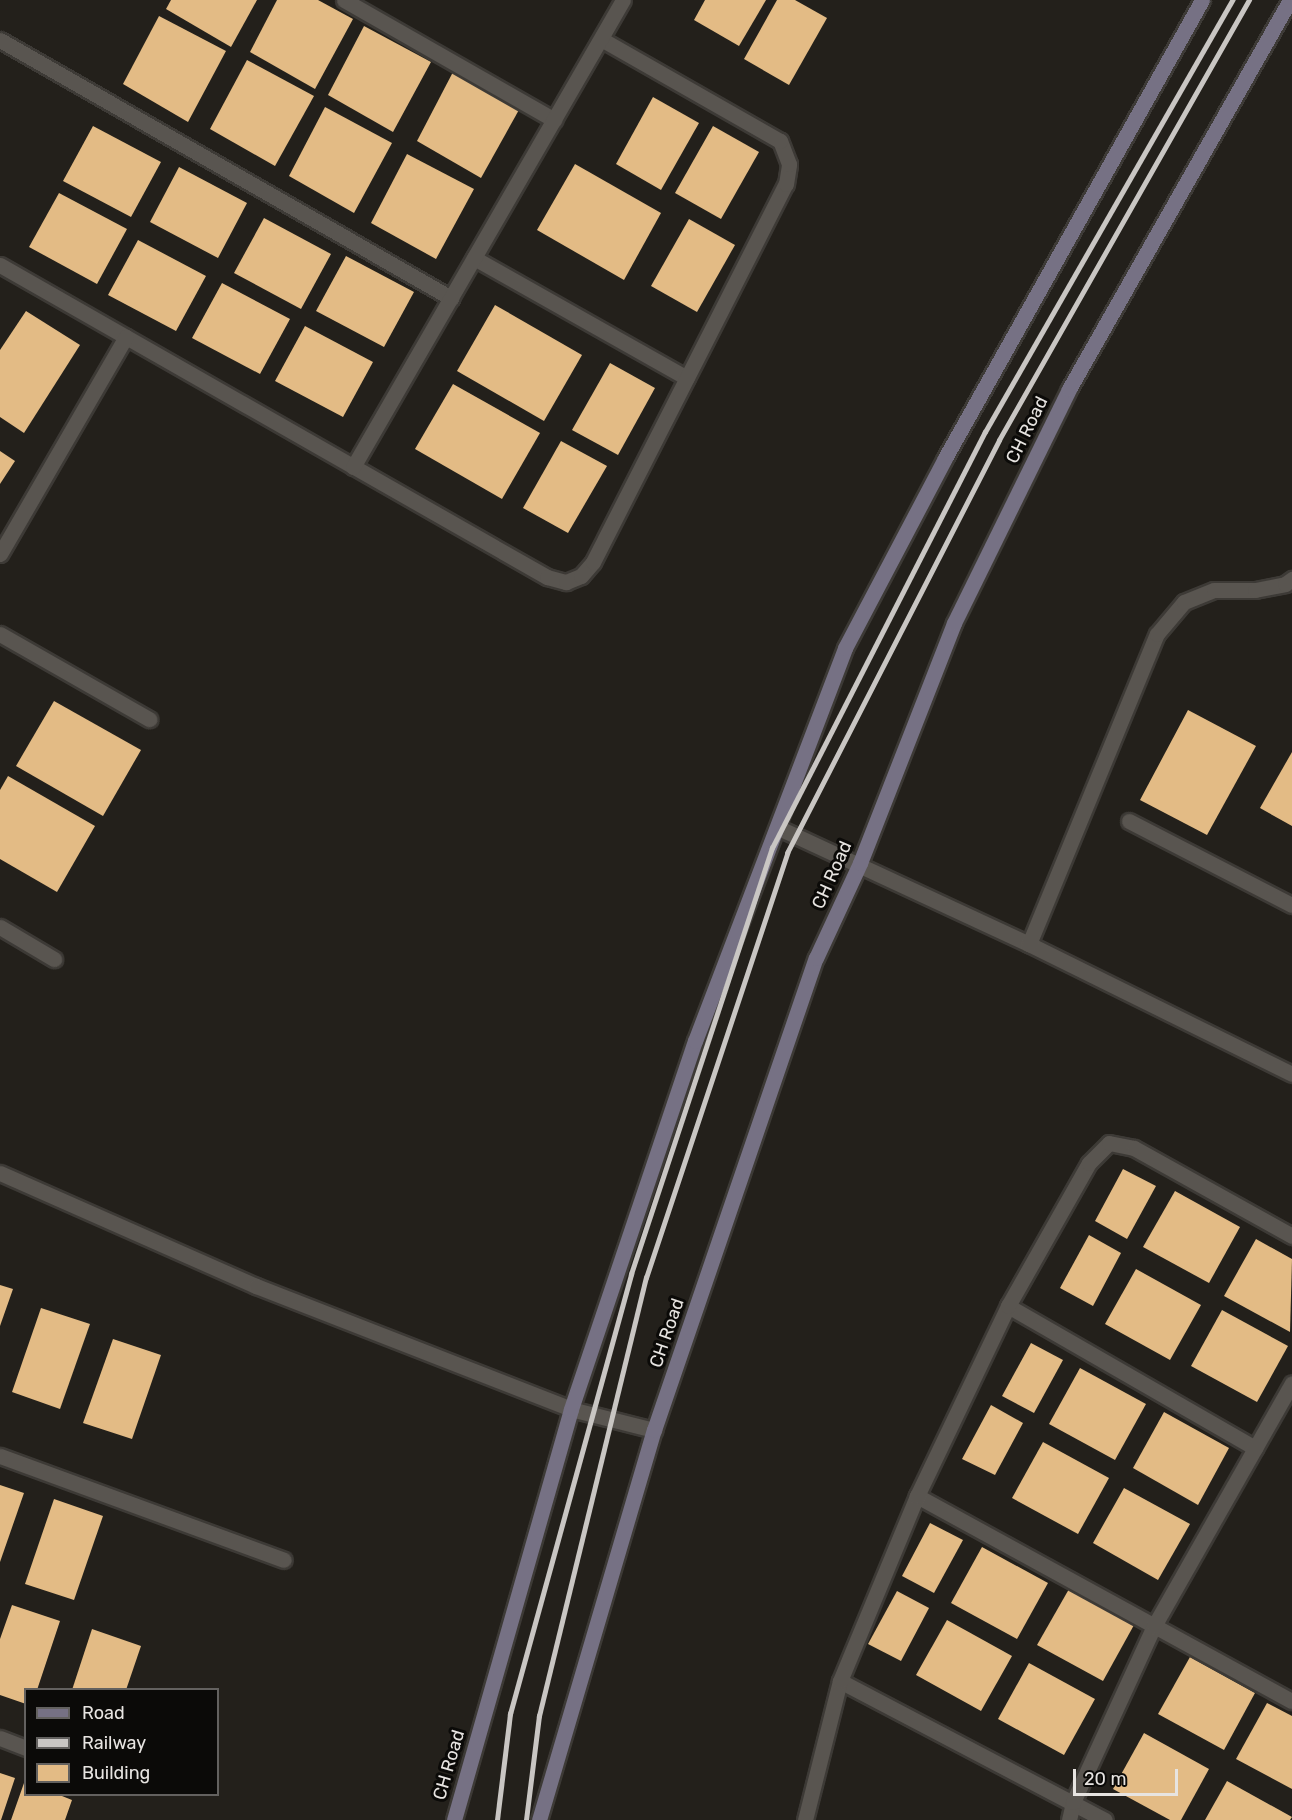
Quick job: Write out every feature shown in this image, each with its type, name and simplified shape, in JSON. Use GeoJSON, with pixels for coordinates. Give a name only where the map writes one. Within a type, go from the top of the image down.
{"type":"FeatureCollection","features":[{"type":"Feature","properties":{"kind":"street"},"geometry":{"type":"LineString","coordinates":[[344,0],[554,120]]}},
{"type":"Feature","properties":{"kind":"street"},"geometry":{"type":"LineString","coordinates":[[353,467],[623,0]]}},
{"type":"Feature","properties":{"kind":"street","name":"CH Road"},"geometry":{"type":"LineString","coordinates":[[454,1820],[571,1409],[695,1041],[779,828],[845,648],[945,458],[1202,0]]}},
{"type":"Feature","properties":{"kind":"street","name":"CH Road"},"geometry":{"type":"LineString","coordinates":[[539,1820],[654,1430],[816,957],[860,863],[954,623],[1069,389],[1290,0]]}},
{"type":"Feature","properties":{"kind":"street"},"geometry":{"type":"LineString","coordinates":[[0,265],[548,577],[566,582],[581,576],[593,562],[786,184],[788,153],[780,141],[601,39]]}},
{"type":"Feature","properties":{"kind":"street"},"geometry":{"type":"LineString","coordinates":[[0,40],[451,298]]}},
{"type":"Feature","properties":{"kind":"street"},"geometry":{"type":"LineString","coordinates":[[474,258],[687,378]]}},
{"type":"Feature","properties":{"kind":"street"},"geometry":{"type":"LineString","coordinates":[[0,554],[126,337]]}},
{"type":"Feature","properties":{"kind":"street"},"geometry":{"type":"LineString","coordinates":[[1029,944],[1157,634],[1184,602],[1214,590],[1255,590],[1290,584]]}},
{"type":"Feature","properties":{"kind":"street"},"geometry":{"type":"LineString","coordinates":[[0,634],[149,719]]}},
{"type":"Feature","properties":{"kind":"street"},"geometry":{"type":"LineString","coordinates":[[1129,821],[1292,905]]}},
{"type":"Feature","properties":{"kind":"street"},"geometry":{"type":"LineString","coordinates":[[779,828],[860,863],[1029,944],[1292,1074]]}},
{"type":"Feature","properties":{"kind":"street"},"geometry":{"type":"LineString","coordinates":[[0,927],[54,959]]}},
{"type":"Feature","properties":{"kind":"street"},"geometry":{"type":"LineString","coordinates":[[805,1820],[840,1681],[917,1496],[1008,1306],[1089,1163],[1109,1143],[1134,1148],[1292,1236]]}},
{"type":"Feature","properties":{"kind":"street"},"geometry":{"type":"LineString","coordinates":[[0,1173],[256,1286],[571,1409],[654,1430]]}},
{"type":"Feature","properties":{"kind":"street"},"geometry":{"type":"LineString","coordinates":[[1008,1306],[1255,1448]]}},
{"type":"Feature","properties":{"kind":"street"},"geometry":{"type":"LineString","coordinates":[[1069,1820],[1074,1802],[1154,1626],[1292,1383]]}},
{"type":"Feature","properties":{"kind":"street"},"geometry":{"type":"LineString","coordinates":[[0,1456],[284,1560]]}},
{"type":"Feature","properties":{"kind":"street"},"geometry":{"type":"LineString","coordinates":[[917,1496],[1292,1701]]}},
{"type":"Feature","properties":{"kind":"street"},"geometry":{"type":"LineString","coordinates":[[840,1681],[1105,1820]]}},
{"type":"Feature","properties":{"kind":"street"},"geometry":{"type":"LineString","coordinates":[[0,1738],[24,1747]]}},
{"type":"Feature","properties":{"kind":"building"},"geometry":{"type":"Polygon","coordinates":[[[171,0],[257,0],[231,47],[166,9],[171,0]]]}},
{"type":"Feature","properties":{"kind":"building"},"geometry":{"type":"Polygon","coordinates":[[[277,0],[318,0],[353,19],[315,89],[250,52],[277,0]]]}},
{"type":"Feature","properties":{"kind":"building"},"geometry":{"type":"Polygon","coordinates":[[[705,0],[766,0],[739,46],[694,20],[705,0]]]}},
{"type":"Feature","properties":{"kind":"building"},"geometry":{"type":"Polygon","coordinates":[[[777,0],[795,0],[827,18],[789,85],[744,59],[777,0]]]}},
{"type":"Feature","properties":{"kind":"building"},"geometry":{"type":"Polygon","coordinates":[[[159,16],[226,51],[188,122],[123,84],[159,16]]]}},
{"type":"Feature","properties":{"kind":"building"},"geometry":{"type":"Polygon","coordinates":[[[364,26],[431,62],[393,132],[328,95],[364,26]]]}},
{"type":"Feature","properties":{"kind":"building"},"geometry":{"type":"Polygon","coordinates":[[[247,60],[314,96],[275,166],[210,129],[247,60]]]}},
{"type":"Feature","properties":{"kind":"building"},"geometry":{"type":"Polygon","coordinates":[[[453,72],[520,108],[481,178],[417,141],[453,72]]]}},
{"type":"Feature","properties":{"kind":"building"},"geometry":{"type":"Polygon","coordinates":[[[653,97],[699,123],[661,190],[616,164],[653,97]]]}},
{"type":"Feature","properties":{"kind":"building"},"geometry":{"type":"Polygon","coordinates":[[[325,107],[392,143],[354,213],[289,176],[325,107]]]}},
{"type":"Feature","properties":{"kind":"building"},"geometry":{"type":"Polygon","coordinates":[[[93,126],[161,162],[131,217],[63,181],[93,126]]]}},
{"type":"Feature","properties":{"kind":"building"},"geometry":{"type":"Polygon","coordinates":[[[713,126],[759,152],[721,219],[675,193],[713,126]]]}},
{"type":"Feature","properties":{"kind":"building"},"geometry":{"type":"Polygon","coordinates":[[[407,154],[474,189],[436,259],[371,223],[407,154]]]}},
{"type":"Feature","properties":{"kind":"building"},"geometry":{"type":"Polygon","coordinates":[[[575,164],[661,213],[624,280],[537,230],[575,164]]]}},
{"type":"Feature","properties":{"kind":"building"},"geometry":{"type":"Polygon","coordinates":[[[179,167],[247,203],[218,258],[150,222],[179,167]]]}},
{"type":"Feature","properties":{"kind":"building"},"geometry":{"type":"Polygon","coordinates":[[[59,193],[127,229],[97,284],[29,247],[59,193]]]}},
{"type":"Feature","properties":{"kind":"building"},"geometry":{"type":"Polygon","coordinates":[[[264,218],[331,254],[301,309],[234,273],[264,218]]]}},
{"type":"Feature","properties":{"kind":"building"},"geometry":{"type":"Polygon","coordinates":[[[689,219],[735,245],[697,312],[651,286],[689,219]]]}},
{"type":"Feature","properties":{"kind":"building"},"geometry":{"type":"Polygon","coordinates":[[[138,240],[206,276],[176,331],[108,295],[138,240]]]}},
{"type":"Feature","properties":{"kind":"building"},"geometry":{"type":"Polygon","coordinates":[[[346,256],[414,292],[384,347],[316,311],[346,256]]]}},
{"type":"Feature","properties":{"kind":"building"},"geometry":{"type":"Polygon","coordinates":[[[222,283],[290,319],[260,374],[192,338],[222,283]]]}},
{"type":"Feature","properties":{"kind":"building"},"geometry":{"type":"Polygon","coordinates":[[[495,305],[582,355],[544,421],[457,371],[495,305]]]}},
{"type":"Feature","properties":{"kind":"building"},"geometry":{"type":"Polygon","coordinates":[[[26,311],[80,345],[24,433],[0,417],[0,350],[26,311]]]}},
{"type":"Feature","properties":{"kind":"building"},"geometry":{"type":"Polygon","coordinates":[[[305,326],[373,362],[343,417],[275,381],[305,326]]]}},
{"type":"Feature","properties":{"kind":"building"},"geometry":{"type":"Polygon","coordinates":[[[610,363],[655,388],[618,455],[572,430],[610,363]]]}},
{"type":"Feature","properties":{"kind":"building"},"geometry":{"type":"Polygon","coordinates":[[[453,384],[540,433],[502,499],[415,449],[453,384]]]}},
{"type":"Feature","properties":{"kind":"building"},"geometry":{"type":"Polygon","coordinates":[[[561,441],[607,466],[568,533],[523,508],[561,441]]]}},
{"type":"Feature","properties":{"kind":"building"},"geometry":{"type":"Polygon","coordinates":[[[0,451],[15,461],[0,484],[0,451]]]}},
{"type":"Feature","properties":{"kind":"building"},"geometry":{"type":"Polygon","coordinates":[[[54,701],[141,750],[103,816],[16,766],[54,701]]]}},
{"type":"Feature","properties":{"kind":"building"},"geometry":{"type":"Polygon","coordinates":[[[1188,710],[1256,746],[1207,835],[1140,800],[1188,710]]]}},
{"type":"Feature","properties":{"kind":"building"},"geometry":{"type":"Polygon","coordinates":[[[1292,752],[1292,826],[1260,808],[1292,752]]]}},
{"type":"Feature","properties":{"kind":"building"},"geometry":{"type":"Polygon","coordinates":[[[8,776],[95,826],[57,892],[0,859],[0,790],[8,776]]]}},
{"type":"Feature","properties":{"kind":"building"},"geometry":{"type":"Polygon","coordinates":[[[1123,1169],[1156,1186],[1127,1239],[1095,1221],[1123,1169]]]}},
{"type":"Feature","properties":{"kind":"building"},"geometry":{"type":"Polygon","coordinates":[[[1175,1191],[1240,1227],[1209,1283],[1143,1247],[1175,1191]]]}},
{"type":"Feature","properties":{"kind":"building"},"geometry":{"type":"Polygon","coordinates":[[[1089,1235],[1121,1253],[1093,1306],[1060,1288],[1089,1235]]]}},
{"type":"Feature","properties":{"kind":"building"},"geometry":{"type":"Polygon","coordinates":[[[1256,1239],[1292,1259],[1290,1332],[1224,1296],[1256,1239]]]}},
{"type":"Feature","properties":{"kind":"building"},"geometry":{"type":"Polygon","coordinates":[[[1136,1269],[1201,1305],[1170,1360],[1105,1324],[1136,1269]]]}},
{"type":"Feature","properties":{"kind":"building"},"geometry":{"type":"Polygon","coordinates":[[[0,1285],[13,1289],[0,1326],[0,1285]]]}},
{"type":"Feature","properties":{"kind":"building"},"geometry":{"type":"Polygon","coordinates":[[[41,1308],[90,1324],[60,1409],[12,1392],[41,1308]]]}},
{"type":"Feature","properties":{"kind":"building"},"geometry":{"type":"Polygon","coordinates":[[[1222,1310],[1288,1346],[1257,1402],[1191,1366],[1222,1310]]]}},
{"type":"Feature","properties":{"kind":"building"},"geometry":{"type":"Polygon","coordinates":[[[113,1339],[161,1355],[132,1439],[83,1423],[113,1339]]]}},
{"type":"Feature","properties":{"kind":"building"},"geometry":{"type":"Polygon","coordinates":[[[1031,1343],[1063,1360],[1034,1413],[1002,1396],[1031,1343]]]}},
{"type":"Feature","properties":{"kind":"building"},"geometry":{"type":"Polygon","coordinates":[[[1080,1368],[1146,1404],[1115,1460],[1049,1424],[1080,1368]]]}},
{"type":"Feature","properties":{"kind":"building"},"geometry":{"type":"Polygon","coordinates":[[[991,1405],[1023,1423],[995,1475],[962,1459],[991,1405]]]}},
{"type":"Feature","properties":{"kind":"building"},"geometry":{"type":"Polygon","coordinates":[[[1164,1412],[1229,1448],[1198,1505],[1133,1468],[1164,1412]]]}},
{"type":"Feature","properties":{"kind":"building"},"geometry":{"type":"Polygon","coordinates":[[[1043,1442],[1109,1478],[1078,1534],[1012,1498],[1043,1442]]]}},
{"type":"Feature","properties":{"kind":"building"},"geometry":{"type":"Polygon","coordinates":[[[0,1485],[24,1493],[0,1562],[0,1485]]]}},
{"type":"Feature","properties":{"kind":"building"},"geometry":{"type":"Polygon","coordinates":[[[1124,1488],[1190,1524],[1158,1580],[1093,1543],[1124,1488]]]}},
{"type":"Feature","properties":{"kind":"building"},"geometry":{"type":"Polygon","coordinates":[[[54,1499],[103,1516],[74,1600],[25,1584],[54,1499]]]}},
{"type":"Feature","properties":{"kind":"building"},"geometry":{"type":"Polygon","coordinates":[[[930,1523],[963,1540],[934,1593],[902,1576],[930,1523]]]}},
{"type":"Feature","properties":{"kind":"building"},"geometry":{"type":"Polygon","coordinates":[[[982,1547],[1048,1583],[1017,1639],[951,1603],[982,1547]]]}},
{"type":"Feature","properties":{"kind":"building"},"geometry":{"type":"Polygon","coordinates":[[[1069,1589],[1134,1625],[1103,1681],[1037,1645],[1069,1589]]]}},
{"type":"Feature","properties":{"kind":"building"},"geometry":{"type":"Polygon","coordinates":[[[897,1591],[929,1608],[901,1661],[868,1644],[897,1591]]]}},
{"type":"Feature","properties":{"kind":"building"},"geometry":{"type":"Polygon","coordinates":[[[12,1605],[60,1621],[38,1688],[24,1688],[24,1703],[0,1695],[0,1639],[12,1605]]]}},
{"type":"Feature","properties":{"kind":"building"},"geometry":{"type":"Polygon","coordinates":[[[947,1620],[1012,1656],[981,1711],[916,1675],[947,1620]]]}},
{"type":"Feature","properties":{"kind":"building"},"geometry":{"type":"Polygon","coordinates":[[[92,1629],[141,1646],[127,1688],[73,1688],[92,1629]]]}},
{"type":"Feature","properties":{"kind":"building"},"geometry":{"type":"Polygon","coordinates":[[[1190,1657],[1255,1693],[1224,1750],[1158,1714],[1190,1657]]]}},
{"type":"Feature","properties":{"kind":"building"},"geometry":{"type":"Polygon","coordinates":[[[1029,1663],[1095,1699],[1064,1755],[998,1719],[1029,1663]]]}},
{"type":"Feature","properties":{"kind":"building"},"geometry":{"type":"Polygon","coordinates":[[[1267,1703],[1292,1716],[1292,1789],[1236,1759],[1267,1703]]]}},
{"type":"Feature","properties":{"kind":"building"},"geometry":{"type":"Polygon","coordinates":[[[1144,1733],[1209,1769],[1181,1820],[1170,1820],[1113,1789],[1144,1733]]]}},
{"type":"Feature","properties":{"kind":"building"},"geometry":{"type":"Polygon","coordinates":[[[0,1773],[15,1778],[1,1820],[0,1820],[0,1773]]]}},
{"type":"Feature","properties":{"kind":"building"},"geometry":{"type":"Polygon","coordinates":[[[1227,1781],[1292,1817],[1290,1820],[1205,1820],[1227,1781]]]}},
{"type":"Feature","properties":{"kind":"building"},"geometry":{"type":"Polygon","coordinates":[[[24,1783],[24,1796],[62,1796],[72,1800],[65,1820],[11,1820],[24,1783]]]}},
{"type":"Feature","properties":{"kind":"railway"},"geometry":{"type":"LineString","coordinates":[[497,1820],[510,1714],[631,1274],[772,848],[985,432],[1232,0]]}},
{"type":"Feature","properties":{"kind":"railway"},"geometry":{"type":"LineString","coordinates":[[526,1820],[539,1716],[646,1278],[787,853],[999,440],[1249,0]]}}]}
